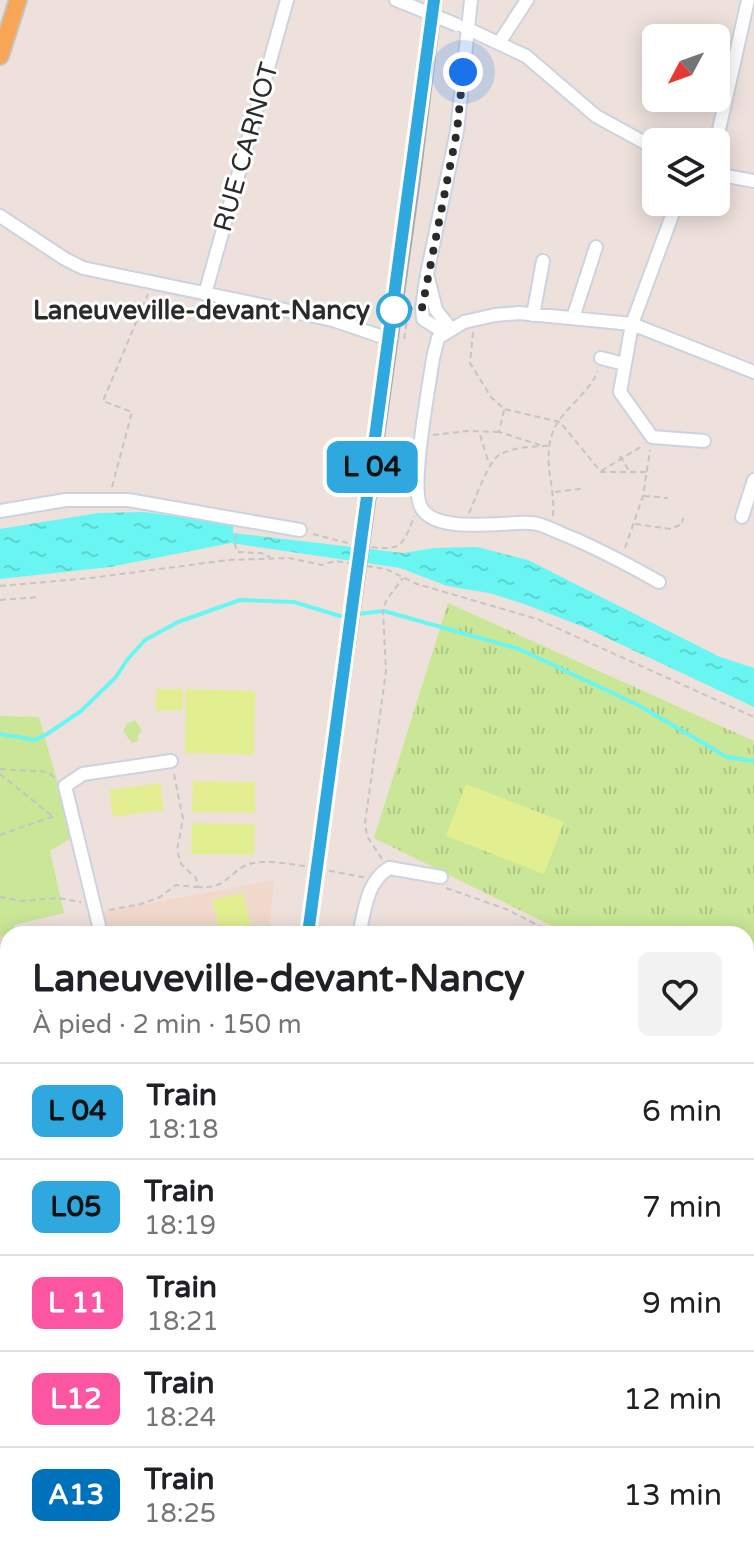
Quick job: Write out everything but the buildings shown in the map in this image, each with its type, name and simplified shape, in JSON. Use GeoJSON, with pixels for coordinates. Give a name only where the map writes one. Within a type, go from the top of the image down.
{"type":"FeatureCollection","features":[{"type":"Feature","properties":{"kind":"main road"},"geometry":{"type":"LineString","coordinates":[[0,56],[18,0]]}},
{"type":"Feature","properties":{"kind":"street","name":"RUE CARNOT"},"geometry":{"type":"LineString","coordinates":[[205,294],[287,0]]}},
{"type":"Feature","properties":{"kind":"street"},"geometry":{"type":"LineString","coordinates":[[396,0],[526,56],[596,116],[642,141]]}},
{"type":"Feature","properties":{"kind":"street"},"geometry":{"type":"LineString","coordinates":[[448,331],[423,319],[423,292],[457,131],[462,26],[471,0]]}},
{"type":"Feature","properties":{"kind":"street"},"geometry":{"type":"LineString","coordinates":[[499,43],[527,0]]}},
{"type":"Feature","properties":{"kind":"street"},"geometry":{"type":"LineString","coordinates":[[719,128],[748,0]]}},
{"type":"Feature","properties":{"kind":"street"},"geometry":{"type":"LineString","coordinates":[[730,177],[754,181]]}},
{"type":"Feature","properties":{"kind":"street"},"geometry":{"type":"LineString","coordinates":[[0,216],[83,268],[333,320],[382,336]]}},
{"type":"Feature","properties":{"kind":"street"},"geometry":{"type":"LineString","coordinates":[[672,216],[632,324],[620,392],[652,437],[704,441]]}},
{"type":"Feature","properties":{"kind":"street"},"geometry":{"type":"LineString","coordinates":[[573,318],[596,247]]}},
{"type":"Feature","properties":{"kind":"street"},"geometry":{"type":"LineString","coordinates":[[533,315],[543,261]]}},
{"type":"Feature","properties":{"kind":"street"},"geometry":{"type":"LineString","coordinates":[[659,582],[619,559],[534,522],[463,524],[430,516],[420,504],[416,487],[438,338],[473,319],[519,313],[632,324],[754,372]]}},
{"type":"Feature","properties":{"kind":"street"},"geometry":{"type":"LineString","coordinates":[[599,364],[624,364]]}},
{"type":"Feature","properties":{"kind":"street"},"geometry":{"type":"LineString","coordinates":[[742,517],[754,480]]}},
{"type":"Feature","properties":{"kind":"street"},"geometry":{"type":"LineString","coordinates":[[0,511],[66,500],[109,500],[162,505],[300,530]]}},
{"type":"Feature","properties":{"kind":"street"},"geometry":{"type":"LineString","coordinates":[[99,926],[65,786],[83,774],[171,761]]}},
{"type":"Feature","properties":{"kind":"street"},"geometry":{"type":"LineString","coordinates":[[361,926],[369,892],[389,868],[441,877]]}},
{"type":"Feature","properties":{"kind":"path"},"geometry":{"type":"LineString","coordinates":[[109,500],[132,412],[103,401],[152,283]]}},
{"type":"Feature","properties":{"kind":"path"},"geometry":{"type":"LineString","coordinates":[[382,336],[404,339],[408,314]]}},
{"type":"Feature","properties":{"kind":"path"},"geometry":{"type":"LineString","coordinates":[[473,319],[470,363],[480,383],[504,409],[560,422],[601,472]]}},
{"type":"Feature","properties":{"kind":"path"},"geometry":{"type":"LineString","coordinates":[[550,529],[554,493],[547,469],[555,427],[593,381],[599,364]]}},
{"type":"Feature","properties":{"kind":"path"},"geometry":{"type":"LineString","coordinates":[[499,432],[504,409]]}},
{"type":"Feature","properties":{"kind":"path"},"geometry":{"type":"LineString","coordinates":[[423,436],[468,431],[499,432],[542,446]]}},
{"type":"Feature","properties":{"kind":"path"},"geometry":{"type":"LineString","coordinates":[[480,435],[490,467]]}},
{"type":"Feature","properties":{"kind":"path"},"geometry":{"type":"LineString","coordinates":[[601,472],[651,440],[649,472],[643,496],[619,559]]}},
{"type":"Feature","properties":{"kind":"path"},"geometry":{"type":"LineString","coordinates":[[463,524],[498,456],[531,446],[552,446]]}},
{"type":"Feature","properties":{"kind":"path"},"geometry":{"type":"LineString","coordinates":[[620,456],[630,472]]}},
{"type":"Feature","properties":{"kind":"path"},"geometry":{"type":"LineString","coordinates":[[601,472],[649,472]]}},
{"type":"Feature","properties":{"kind":"path"},"geometry":{"type":"LineString","coordinates":[[554,493],[580,489],[583,492]]}},
{"type":"Feature","properties":{"kind":"path"},"geometry":{"type":"LineString","coordinates":[[643,496],[668,498]]}},
{"type":"Feature","properties":{"kind":"path"},"geometry":{"type":"LineString","coordinates":[[300,530],[353,544],[391,549],[401,544],[420,504]]}},
{"type":"Feature","properties":{"kind":"path"},"geometry":{"type":"LineString","coordinates":[[634,524],[671,529],[682,524],[683,518]]}},
{"type":"Feature","properties":{"kind":"path"},"geometry":{"type":"LineString","coordinates":[[242,554],[261,553],[272,558]]}},
{"type":"Feature","properties":{"kind":"path"},"geometry":{"type":"LineString","coordinates":[[0,586],[228,560],[272,558],[322,565],[335,561],[386,569],[417,584],[537,619],[754,717]]}},
{"type":"Feature","properties":{"kind":"path"},"geometry":{"type":"LineString","coordinates":[[389,868],[367,836],[365,823],[386,671],[383,609],[404,577]]}},
{"type":"Feature","properties":{"kind":"path"},"geometry":{"type":"LineString","coordinates":[[0,600],[40,597]]}},
{"type":"Feature","properties":{"kind":"path"},"geometry":{"type":"LineString","coordinates":[[171,761],[183,819],[177,850],[181,864],[196,878],[198,887]]}},
{"type":"Feature","properties":{"kind":"path"},"geometry":{"type":"LineString","coordinates":[[0,769],[48,772],[65,786]]}},
{"type":"Feature","properties":{"kind":"path"},"geometry":{"type":"LineString","coordinates":[[0,774],[53,817]]}},
{"type":"Feature","properties":{"kind":"path"},"geometry":{"type":"LineString","coordinates":[[0,835],[70,811]]}},
{"type":"Feature","properties":{"kind":"path"},"geometry":{"type":"LineString","coordinates":[[0,903],[2,898],[23,901],[58,898],[95,908],[141,904],[160,897],[176,885],[198,887],[220,884],[244,866],[262,862],[377,879]]}},
{"type":"Feature","properties":{"kind":"path"},"geometry":{"type":"LineString","coordinates":[[441,877],[439,886],[506,909],[539,926]]}},
{"type":"Feature","properties":{"kind":"shaded area"},"geometry":{"type":"Polygon","coordinates":[[[274,880],[270,926],[107,926],[104,912],[274,880]]]}},
{"type":"Feature","properties":{"kind":"green space"},"geometry":{"type":"Polygon","coordinates":[[[448,603],[754,741],[754,926],[552,926],[374,838],[448,603]]]}},
{"type":"Feature","properties":{"kind":"green space"},"geometry":{"type":"Polygon","coordinates":[[[156,689],[183,689],[183,710],[156,711],[156,689]]]}},
{"type":"Feature","properties":{"kind":"green space"},"geometry":{"type":"Polygon","coordinates":[[[186,689],[255,691],[254,755],[185,753],[186,689]]]}},
{"type":"Feature","properties":{"kind":"green space"},"geometry":{"type":"Polygon","coordinates":[[[0,716],[39,717],[73,837],[50,851],[64,913],[14,926],[0,926],[0,716]]]}},
{"type":"Feature","properties":{"kind":"green space"},"geometry":{"type":"Polygon","coordinates":[[[135,720],[142,731],[138,741],[132,743],[123,731],[127,724],[135,720]]]}},
{"type":"Feature","properties":{"kind":"green space"},"geometry":{"type":"Polygon","coordinates":[[[193,781],[255,782],[255,813],[192,812],[193,781]]]}},
{"type":"Feature","properties":{"kind":"green space"},"geometry":{"type":"Polygon","coordinates":[[[160,783],[164,810],[113,817],[109,790],[160,783]]]}},
{"type":"Feature","properties":{"kind":"green space"},"geometry":{"type":"Polygon","coordinates":[[[466,784],[564,822],[544,874],[446,836],[466,784]]]}},
{"type":"Feature","properties":{"kind":"green space"},"geometry":{"type":"Polygon","coordinates":[[[192,823],[255,824],[254,855],[191,854],[192,823]]]}},
{"type":"Feature","properties":{"kind":"green space"},"geometry":{"type":"Polygon","coordinates":[[[243,893],[251,926],[218,926],[212,900],[243,893]]]}},
{"type":"Feature","properties":{"kind":"water"},"geometry":{"type":"Polygon","coordinates":[[[144,512],[233,524],[233,533],[403,553],[434,548],[477,547],[528,560],[720,657],[754,668],[754,707],[584,627],[524,604],[489,593],[447,586],[400,568],[231,543],[110,567],[0,579],[0,529],[98,513],[144,512]]]}},
{"type":"Feature","properties":{"kind":"waterway"},"geometry":{"type":"LineString","coordinates":[[0,734],[35,740],[47,734],[81,711],[116,677],[145,640],[178,622],[240,600],[294,602],[340,616],[384,611],[519,649],[638,705],[727,757],[754,761]]}},
{"type":"Feature","properties":{"kind":"railway"},"geometry":{"type":"LineString","coordinates":[[315,926],[441,0]]}},
{"type":"Feature","properties":{"kind":"train"},"geometry":{"type":"LineString","coordinates":[[309,926],[434,0]]}},
{"type":"Feature","properties":{"kind":"place","name":"Laneuveville-devant-Nancy"},"geometry":{"type":"Point","coordinates":[394,310]}},
{"type":"Feature","properties":{"kind":"route"},"geometry":{"type":"LineString","coordinates":[[394,310],[422,308],[457,131],[463,72]]}}]}
